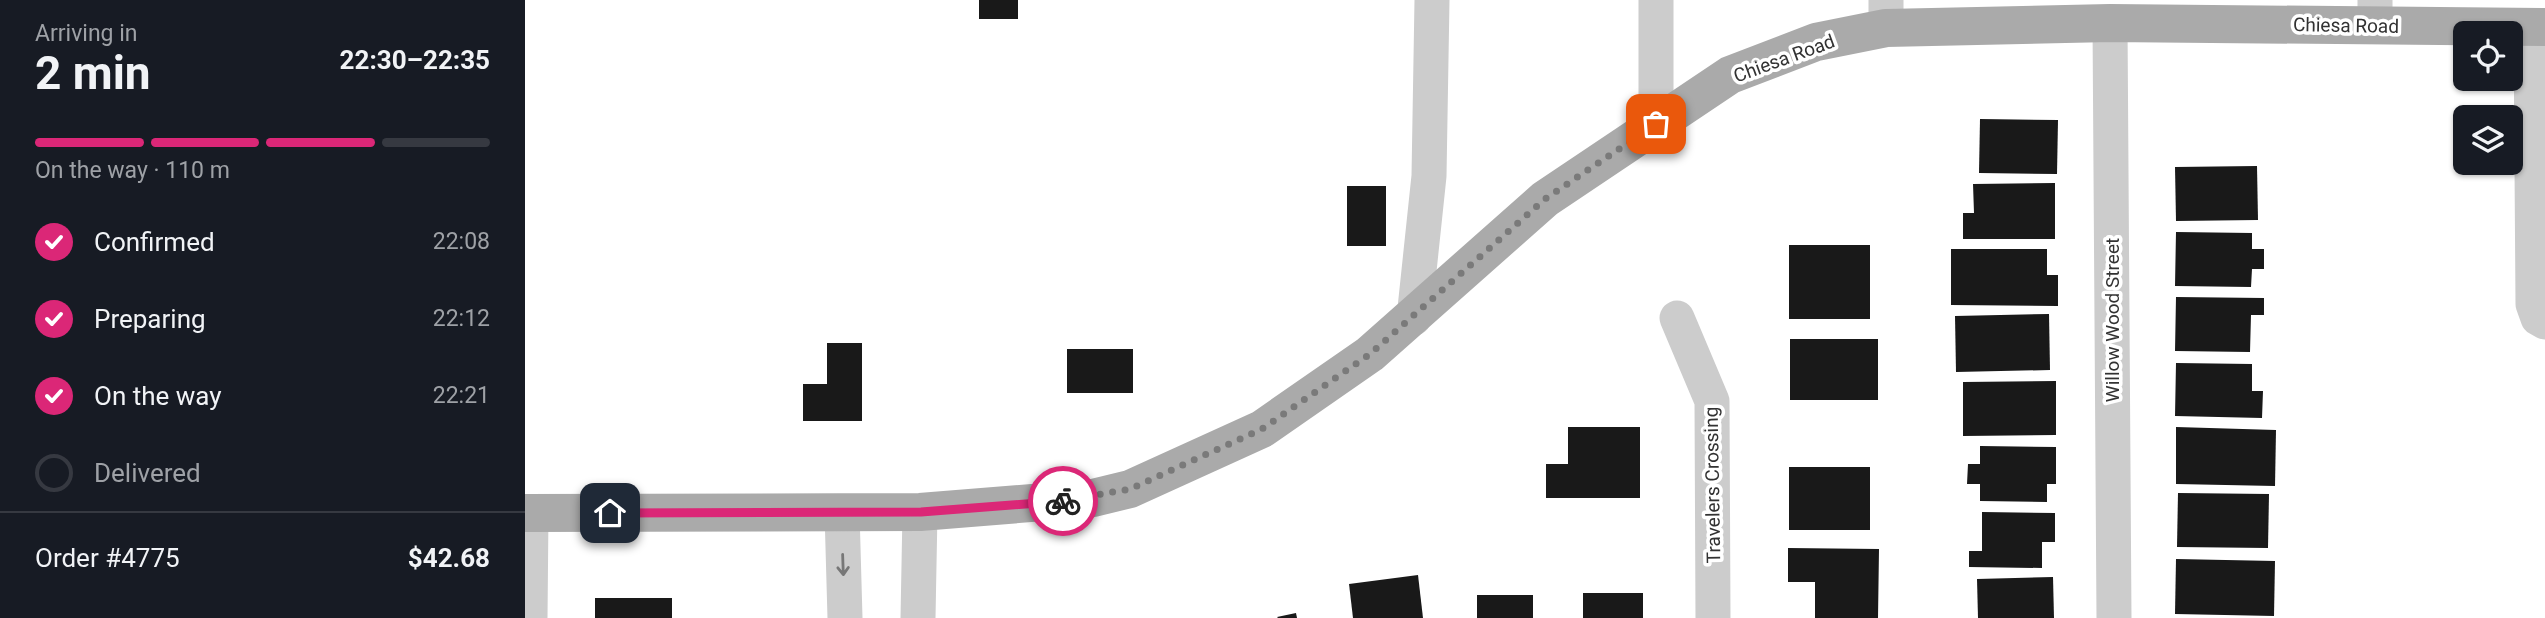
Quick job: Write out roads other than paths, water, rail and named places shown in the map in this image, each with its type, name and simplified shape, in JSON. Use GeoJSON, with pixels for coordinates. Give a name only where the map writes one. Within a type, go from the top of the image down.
{"type":"FeatureCollection","features":[{"type":"Feature","properties":{"kind":"main road","name":"Chiesa Road"},"geometry":{"type":"LineString","coordinates":[[528,513],[921,512],[1093,498],[1130,489],[1262,429],[1370,354],[1414,318],[1545,199],[1730,75],[1886,14],[2375,12],[2538,27]]}},
{"type":"Feature","properties":{"kind":"street"},"geometry":{"type":"LineString","coordinates":[[1414,318],[1429,177],[1432,0]]}},
{"type":"Feature","properties":{"kind":"street"},"geometry":{"type":"LineString","coordinates":[[1656,0],[1656,124]]}},
{"type":"Feature","properties":{"kind":"street","name":"Willow Wood Street"},"geometry":{"type":"LineString","coordinates":[[2114,618],[2123,15]]}},
{"type":"Feature","properties":{"kind":"street"},"geometry":{"type":"LineString","coordinates":[[2538,27],[2533,304],[2538,318],[2545,322]]}},
{"type":"Feature","properties":{"kind":"street","name":"Travelers Crossing"},"geometry":{"type":"LineString","coordinates":[[1677,318],[1712,401],[1713,618]]}},
{"type":"Feature","properties":{"kind":"street"},"geometry":{"type":"LineString","coordinates":[[842,512],[845,618]]}},
{"type":"Feature","properties":{"kind":"street"},"geometry":{"type":"LineString","coordinates":[[918,618],[921,512]]}},
{"type":"Feature","properties":{"kind":"street"},"geometry":{"type":"LineString","coordinates":[[528,513],[530,618]]}}]}
